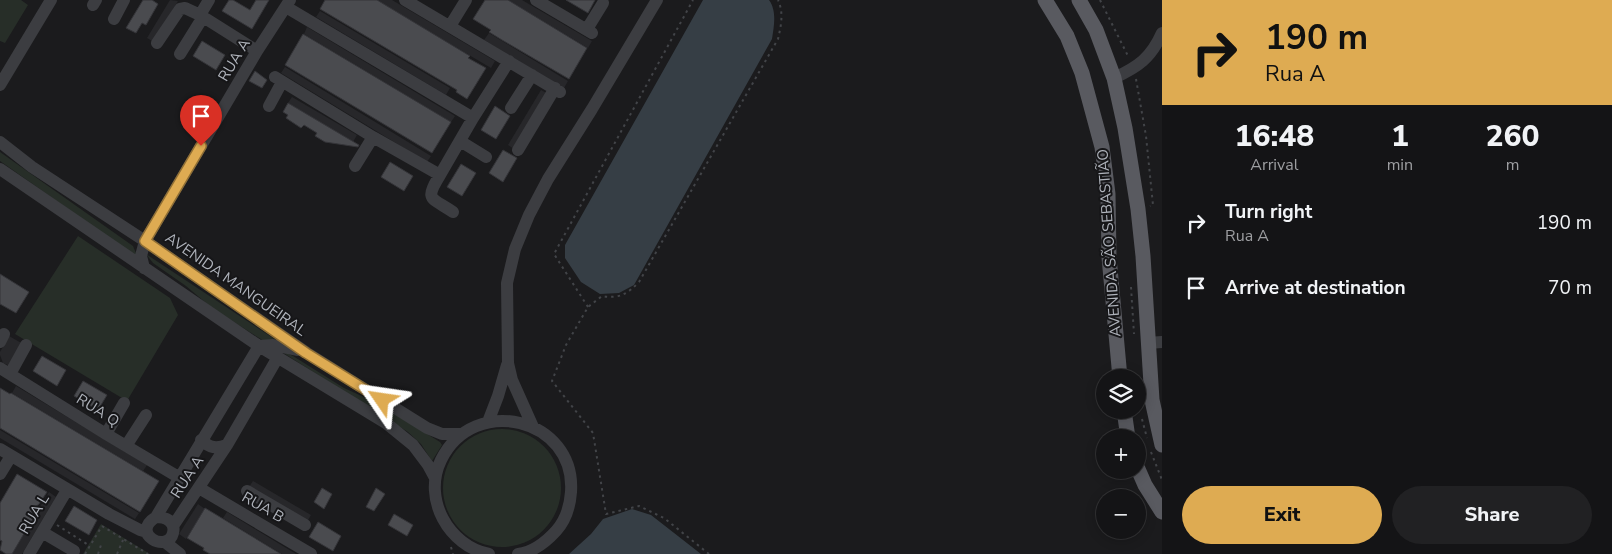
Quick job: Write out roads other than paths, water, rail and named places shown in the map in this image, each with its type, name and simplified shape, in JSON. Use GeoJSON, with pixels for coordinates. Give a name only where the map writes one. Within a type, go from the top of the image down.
{"type":"FeatureCollection","features":[{"type":"Feature","properties":{"kind":"main road","name":"AVENIDA SÃO SEBASTIÃO"},"geometry":{"type":"LineString","coordinates":[[1045,0],[1067,36],[1082,73],[1102,147],[1108,194],[1109,258],[1119,369]]}},
{"type":"Feature","properties":{"kind":"main road","name":"AVENIDA SÃO SEBASTIÃO"},"geometry":{"type":"LineString","coordinates":[[1079,0],[1096,30],[1114,78],[1125,128],[1138,209],[1155,343],[1157,401],[1161,440]]}},
{"type":"Feature","properties":{"kind":"main road"},"geometry":{"type":"LineString","coordinates":[[1142,479],[1162,512]]}},
{"type":"Feature","properties":{"kind":"street"},"geometry":{"type":"LineString","coordinates":[[0,85],[50,0]]}},
{"type":"Feature","properties":{"kind":"street"},"geometry":{"type":"LineString","coordinates":[[114,19],[124,0]]}},
{"type":"Feature","properties":{"kind":"street"},"geometry":{"type":"LineString","coordinates":[[180,54],[209,0]]}},
{"type":"Feature","properties":{"kind":"street"},"geometry":{"type":"LineString","coordinates":[[405,0],[558,90],[518,150]]}},
{"type":"Feature","properties":{"kind":"street"},"geometry":{"type":"LineString","coordinates":[[450,26],[466,0]]}},
{"type":"Feature","properties":{"kind":"street"},"geometry":{"type":"LineString","coordinates":[[536,0],[590,31],[603,3]]}},
{"type":"Feature","properties":{"kind":"street"},"geometry":{"type":"LineString","coordinates":[[533,427],[512,380],[508,363],[507,283],[515,249],[529,215],[548,179],[657,0]]}},
{"type":"Feature","properties":{"kind":"street"},"geometry":{"type":"LineString","coordinates":[[288,4],[473,118]]}},
{"type":"Feature","properties":{"kind":"street","name":"RUA A"},"geometry":{"type":"LineString","coordinates":[[145,241],[288,4]]}},
{"type":"Feature","properties":{"kind":"street"},"geometry":{"type":"LineString","coordinates":[[157,43],[180,9],[185,8],[202,16],[258,51]]}},
{"type":"Feature","properties":{"kind":"street"},"geometry":{"type":"LineString","coordinates":[[1114,78],[1133,69],[1151,54],[1162,33]]}},
{"type":"Feature","properties":{"kind":"street"},"geometry":{"type":"LineString","coordinates":[[454,212],[432,198],[431,190],[508,61]]}},
{"type":"Feature","properties":{"kind":"street"},"geometry":{"type":"LineString","coordinates":[[511,108],[532,75]]}},
{"type":"Feature","properties":{"kind":"street"},"geometry":{"type":"LineString","coordinates":[[268,106],[279,80],[440,175]]}},
{"type":"Feature","properties":{"kind":"street"},"geometry":{"type":"LineString","coordinates":[[355,166],[373,137]]}},
{"type":"Feature","properties":{"kind":"street"},"geometry":{"type":"LineString","coordinates":[[460,141],[486,157]]}},
{"type":"Feature","properties":{"kind":"street","name":"AVENIDA MANGUEIRAL"},"geometry":{"type":"LineString","coordinates":[[0,142],[32,167],[145,241],[306,353],[427,428],[442,434],[461,434]]}},
{"type":"Feature","properties":{"kind":"street"},"geometry":{"type":"LineString","coordinates":[[16,181],[28,180],[31,176],[32,167]]}},
{"type":"Feature","properties":{"kind":"street"},"geometry":{"type":"LineString","coordinates":[[0,169],[259,346],[386,423],[413,445],[435,478]]}},
{"type":"Feature","properties":{"kind":"street"},"geometry":{"type":"LineString","coordinates":[[144,268],[141,256],[145,241]]}},
{"type":"Feature","properties":{"kind":"street"},"geometry":{"type":"LineString","coordinates":[[259,346],[273,344],[306,353]]}},
{"type":"Feature","properties":{"kind":"street"},"geometry":{"type":"LineString","coordinates":[[5,371],[26,345]]}},
{"type":"Feature","properties":{"kind":"street","name":"RUA A"},"geometry":{"type":"LineString","coordinates":[[147,532],[147,526],[156,517],[259,346]]}},
{"type":"Feature","properties":{"kind":"street","name":"RUA A"},"geometry":{"type":"LineString","coordinates":[[165,542],[170,539],[173,533],[173,526],[227,445],[278,357]]}},
{"type":"Feature","properties":{"kind":"street"},"geometry":{"type":"LineString","coordinates":[[488,422],[508,363]]}},
{"type":"Feature","properties":{"kind":"street","name":"RUA Q"},"geometry":{"type":"LineString","coordinates":[[5,371],[180,478]]}},
{"type":"Feature","properties":{"kind":"street"},"geometry":{"type":"LineString","coordinates":[[106,434],[124,403]]}},
{"type":"Feature","properties":{"kind":"street"},"geometry":{"type":"LineString","coordinates":[[126,446],[146,415]]}},
{"type":"Feature","properties":{"kind":"street"},"geometry":{"type":"LineString","coordinates":[[489,554],[479,552],[459,540],[444,523],[436,501],[435,478],[440,462],[449,447],[461,434],[474,426],[488,422],[511,420],[533,427],[552,440],[565,459],[572,481],[570,504],[561,525],[545,542],[525,553],[518,554]]}},
{"type":"Feature","properties":{"kind":"street","name":"RUA A"},"geometry":{"type":"LineString","coordinates":[[201,440],[213,448],[227,445]]}},
{"type":"Feature","properties":{"kind":"street"},"geometry":{"type":"LineString","coordinates":[[0,449],[109,514],[147,532],[152,541],[165,542],[180,554]]}},
{"type":"Feature","properties":{"kind":"street"},"geometry":{"type":"LineString","coordinates":[[0,474],[11,456]]}},
{"type":"Feature","properties":{"kind":"street","name":"RUA B"},"geometry":{"type":"LineString","coordinates":[[199,488],[311,554]]}},
{"type":"Feature","properties":{"kind":"street","name":"RUA L"},"geometry":{"type":"LineString","coordinates":[[30,554],[67,490]]}},
{"type":"Feature","properties":{"kind":"street"},"geometry":{"type":"LineString","coordinates":[[247,491],[304,525]]}},
{"type":"Feature","properties":{"kind":"street"},"geometry":{"type":"LineString","coordinates":[[265,526],[274,507]]}},
{"type":"Feature","properties":{"kind":"street"},"geometry":{"type":"LineString","coordinates":[[156,517],[170,520],[173,526]]}},
{"type":"Feature","properties":{"kind":"street"},"geometry":{"type":"LineString","coordinates":[[42,532],[80,553]]}}]}
